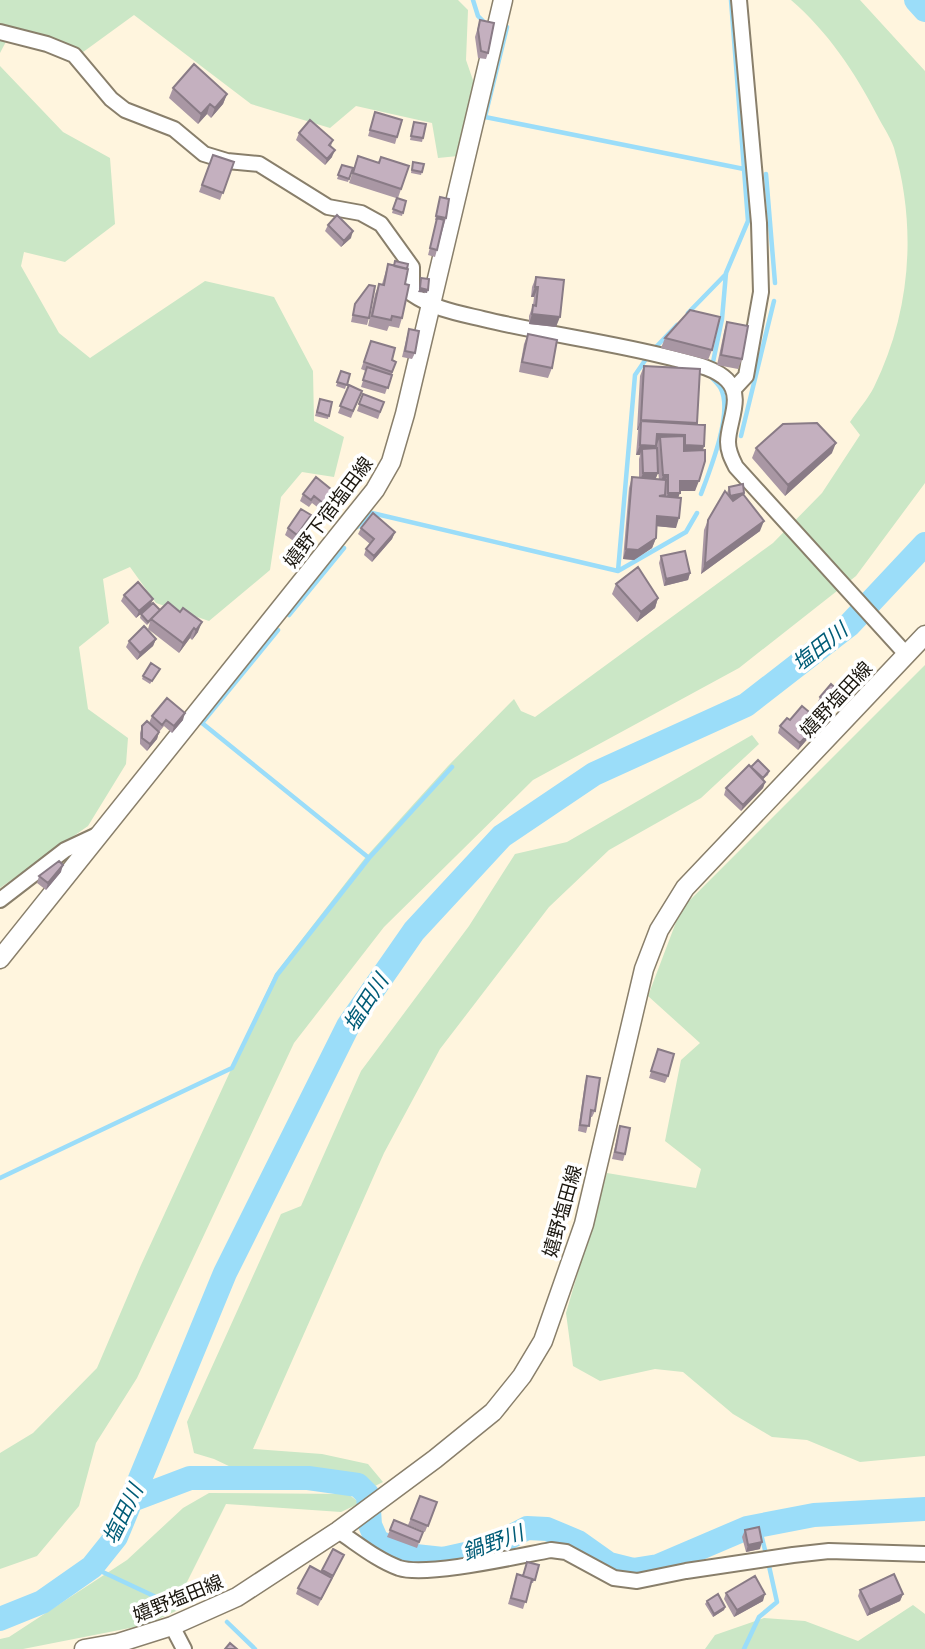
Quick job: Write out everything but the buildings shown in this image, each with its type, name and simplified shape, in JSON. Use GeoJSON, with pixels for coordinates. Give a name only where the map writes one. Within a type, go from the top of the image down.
{"type":"FeatureCollection","features":[{"type":"Feature","properties":{"kind":"main road","name":"嬉野下宿塩田線"},"geometry":{"type":"LineString","coordinates":[[0,958],[375,490],[391,462],[503,0]]}},
{"type":"Feature","properties":{"kind":"main road","name":"嬉野塩田線"},"geometry":{"type":"LineString","coordinates":[[84,1649],[118,1643],[172,1626],[237,1597],[338,1531],[493,1412],[522,1376],[543,1341],[584,1224],[644,970],[660,930],[685,888],[925,635]]}},
{"type":"Feature","properties":{"kind":"street"},"geometry":{"type":"LineString","coordinates":[[733,390],[746,376],[761,292],[759,223],[739,0]]}},
{"type":"Feature","properties":{"kind":"street"},"geometry":{"type":"LineString","coordinates":[[0,32],[47,44],[74,55],[111,99],[125,110],[174,128],[204,154],[227,161],[259,164],[328,207],[361,213],[381,224],[412,267],[412,294],[429,305],[517,327],[654,353],[703,366],[727,379],[733,390],[734,407],[728,440],[729,453],[737,467],[906,654]]}},
{"type":"Feature","properties":{"kind":"street"},"geometry":{"type":"LineString","coordinates":[[0,900],[65,850],[99,834]]}},
{"type":"Feature","properties":{"kind":"street"},"geometry":{"type":"LineString","coordinates":[[338,1531],[380,1560],[402,1569],[433,1570],[551,1550],[566,1552],[614,1578],[637,1581],[686,1571],[829,1551],[925,1554]]}},
{"type":"Feature","properties":{"kind":"street"},"geometry":{"type":"LineString","coordinates":[[172,1626],[184,1649]]}},
{"type":"Feature","properties":{"kind":"green space"},"geometry":{"type":"Polygon","coordinates":[[[0,0],[458,0],[468,10],[466,60],[476,89],[458,156],[438,158],[432,123],[356,106],[330,128],[251,104],[134,15],[79,55],[11,32],[0,53],[0,0]]]}},
{"type":"Feature","properties":{"kind":"green space"},"geometry":{"type":"Polygon","coordinates":[[[791,0],[860,0],[925,71],[925,483],[856,576],[739,668],[533,780],[384,927],[294,1043],[137,1378],[96,1443],[79,1506],[37,1556],[0,1569],[0,1453],[33,1433],[97,1368],[141,1265],[275,974],[365,858],[448,766],[514,699],[521,711],[535,717],[773,543],[822,493],[860,435],[850,422],[872,391],[896,329],[903,299],[908,239],[906,208],[892,144],[859,83],[829,39],[791,0]]]}},
{"type":"Feature","properties":{"kind":"green space"},"geometry":{"type":"Polygon","coordinates":[[[0,66],[63,132],[110,158],[115,224],[65,262],[24,252],[21,266],[59,333],[90,358],[205,281],[274,297],[313,371],[314,421],[344,437],[334,477],[302,472],[281,497],[270,570],[209,621],[156,603],[130,567],[103,579],[109,623],[79,647],[88,709],[128,738],[126,764],[88,826],[0,888],[0,66]]]}},
{"type":"Feature","properties":{"kind":"green space"},"geometry":{"type":"Polygon","coordinates":[[[925,665],[925,1456],[860,1462],[807,1440],[772,1437],[733,1414],[683,1372],[655,1369],[600,1381],[573,1366],[566,1313],[607,1173],[696,1188],[701,1169],[665,1141],[681,1060],[700,1043],[648,996],[681,909],[925,665]]]}},
{"type":"Feature","properties":{"kind":"green space"},"geometry":{"type":"Polygon","coordinates":[[[752,735],[759,744],[701,798],[609,850],[549,907],[440,1049],[384,1153],[253,1449],[322,1454],[368,1464],[383,1482],[371,1488],[356,1475],[233,1468],[194,1453],[187,1422],[281,1214],[301,1206],[361,1071],[469,926],[515,854],[567,842],[752,735]]]}},
{"type":"Feature","properties":{"kind":"green space"},"geometry":{"type":"Polygon","coordinates":[[[209,1493],[348,1494],[360,1503],[341,1512],[226,1504],[186,1584],[214,1594],[145,1625],[23,1649],[0,1649],[0,1639],[9,1637],[127,1560],[183,1508],[209,1493]]]}},
{"type":"Feature","properties":{"kind":"green space"},"geometry":{"type":"Polygon","coordinates":[[[913,1605],[925,1614],[925,1649],[705,1649],[715,1635],[764,1618],[805,1621],[858,1641],[913,1605]]]}},
{"type":"Feature","properties":{"kind":"waterway"},"geometry":{"type":"LineString","coordinates":[[473,0],[478,16],[485,23]]}},
{"type":"Feature","properties":{"kind":"waterway"},"geometry":{"type":"LineString","coordinates":[[713,362],[722,319],[726,273],[748,221],[731,0]]}},
{"type":"Feature","properties":{"kind":"waterway","name":"塩田川"},"geometry":{"type":"LineString","coordinates":[[916,0],[925,10]]}},
{"type":"Feature","properties":{"kind":"waterway"},"geometry":{"type":"LineString","coordinates":[[507,27],[485,117],[744,169]]}},
{"type":"Feature","properties":{"kind":"waterway"},"geometry":{"type":"LineString","coordinates":[[766,174],[775,283]]}},
{"type":"Feature","properties":{"kind":"waterway"},"geometry":{"type":"LineString","coordinates":[[688,313],[726,274]]}},
{"type":"Feature","properties":{"kind":"waterway"},"geometry":{"type":"LineString","coordinates":[[741,436],[774,301]]}},
{"type":"Feature","properties":{"kind":"waterway"},"geometry":{"type":"LineString","coordinates":[[656,347],[677,325]]}},
{"type":"Feature","properties":{"kind":"waterway"},"geometry":{"type":"LineString","coordinates":[[357,527],[372,513],[618,571],[635,375],[646,359]]}},
{"type":"Feature","properties":{"kind":"waterway"},"geometry":{"type":"LineString","coordinates":[[701,494],[719,442],[724,412],[721,389],[710,376]]}},
{"type":"Feature","properties":{"kind":"waterway"},"geometry":{"type":"LineString","coordinates":[[618,571],[686,532],[697,513]]}},
{"type":"Feature","properties":{"kind":"waterway","name":"塩田川"},"geometry":{"type":"LineString","coordinates":[[0,1619],[42,1602],[92,1567],[116,1537],[225,1273],[348,1026],[414,931],[502,836],[594,774],[746,705],[849,625],[925,544]]}},
{"type":"Feature","properties":{"kind":"waterway"},"geometry":{"type":"LineString","coordinates":[[289,615],[344,548]]}},
{"type":"Feature","properties":{"kind":"waterway"},"geometry":{"type":"LineString","coordinates":[[0,1178],[232,1068],[277,975],[369,858],[202,723],[278,630]]}},
{"type":"Feature","properties":{"kind":"waterway"},"geometry":{"type":"LineString","coordinates":[[369,858],[452,767]]}},
{"type":"Feature","properties":{"kind":"waterway","name":"鍋野川"},"geometry":{"type":"LineString","coordinates":[[132,1500],[190,1478],[308,1478],[358,1485],[368,1495],[370,1525],[377,1541],[406,1555],[443,1559],[488,1549],[527,1528],[547,1529],[578,1542],[609,1564],[633,1570],[658,1566],[747,1528],[814,1515],[925,1509]]}},
{"type":"Feature","properties":{"kind":"waterway"},"geometry":{"type":"LineString","coordinates":[[759,1526],[765,1550]]}},
{"type":"Feature","properties":{"kind":"waterway"},"geometry":{"type":"LineString","coordinates":[[744,1649],[759,1617],[777,1602],[769,1566]]}},
{"type":"Feature","properties":{"kind":"waterway"},"geometry":{"type":"LineString","coordinates":[[92,1567],[156,1597]]}},
{"type":"Feature","properties":{"kind":"waterway"},"geometry":{"type":"LineString","coordinates":[[227,1622],[255,1649]]}}]}
